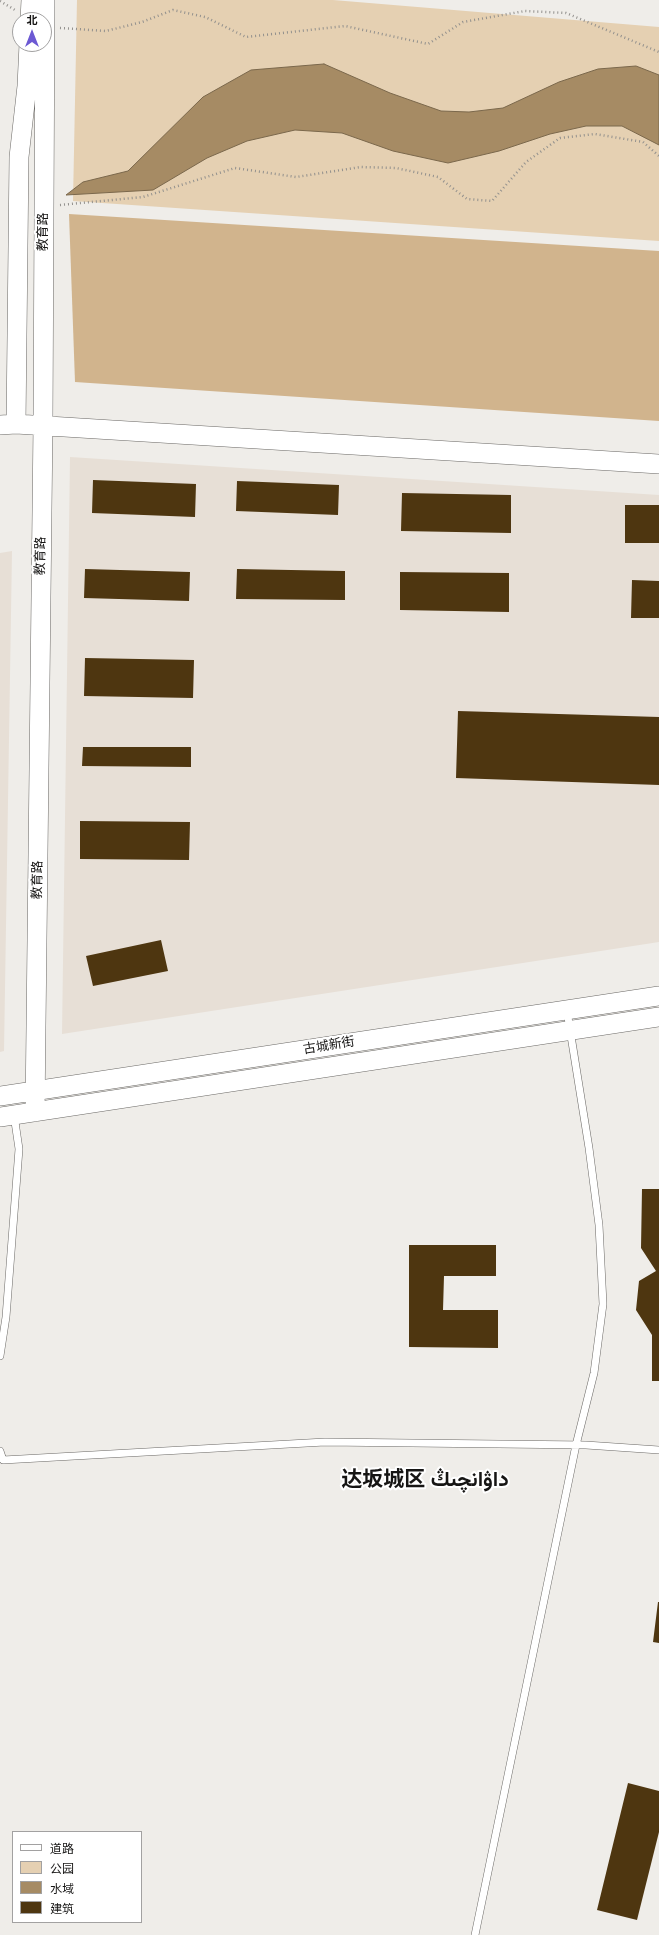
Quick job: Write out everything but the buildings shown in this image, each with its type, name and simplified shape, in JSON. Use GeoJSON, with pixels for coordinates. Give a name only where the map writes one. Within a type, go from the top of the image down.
{"type":"FeatureCollection","features":[{"type":"Feature","properties":{"kind":"street"},"geometry":{"type":"LineString","coordinates":[[30,12],[31,0]]}},
{"type":"Feature","properties":{"kind":"street","name":"教育路"},"geometry":{"type":"LineString","coordinates":[[45,0],[45,12]]}},
{"type":"Feature","properties":{"kind":"street"},"geometry":{"type":"LineString","coordinates":[[29,52],[27,86],[19,157],[8,424],[659,464]]}},
{"type":"Feature","properties":{"kind":"street","name":"教育路"},"geometry":{"type":"LineString","coordinates":[[35,1112],[43,426],[44,52]]}},
{"type":"Feature","properties":{"kind":"street","name":"古城新街"},"geometry":{"type":"LineString","coordinates":[[0,1096],[659,996]]}},
{"type":"Feature","properties":{"kind":"street","name":"古城新街"},"geometry":{"type":"LineString","coordinates":[[7,1116],[659,1017]]}},
{"type":"Feature","properties":{"kind":"lane"},"geometry":{"type":"LineString","coordinates":[[475,1935],[576,1445],[594,1373],[603,1304],[598,1218],[589,1148],[567,1010]]}},
{"type":"Feature","properties":{"kind":"lane"},"geometry":{"type":"LineString","coordinates":[[0,1356],[6,1317],[19,1149],[7,1116]]}},
{"type":"Feature","properties":{"kind":"lane"},"geometry":{"type":"LineString","coordinates":[[0,1452],[3,1460],[325,1442],[576,1445],[659,1450]]}},
{"type":"Feature","properties":{"kind":"path"},"geometry":{"type":"LineString","coordinates":[[52,28],[106,31],[142,22],[173,10],[205,17],[246,37],[344,26],[428,44],[463,22],[526,11],[566,13],[659,52]]}},
{"type":"Feature","properties":{"kind":"path"},"geometry":{"type":"LineString","coordinates":[[44,207],[143,197],[235,168],[296,177],[360,167],[396,168],[438,177],[467,199],[492,201],[526,162],[560,138],[595,134],[643,142],[659,156]]}},
{"type":"Feature","properties":{"kind":"shaded area"},"geometry":{"type":"Polygon","coordinates":[[[69,214],[659,251],[659,421],[75,382],[69,214]]]}},
{"type":"Feature","properties":{"kind":"shaded area"},"geometry":{"type":"Polygon","coordinates":[[[70,457],[659,495],[659,942],[62,1034],[70,457]]]}},
{"type":"Feature","properties":{"kind":"shaded area"},"geometry":{"type":"Polygon","coordinates":[[[12,551],[4,1051],[0,1052],[0,553],[12,551]]]}},
{"type":"Feature","properties":{"kind":"green space"},"geometry":{"type":"Polygon","coordinates":[[[77,0],[333,0],[659,27],[659,241],[73,201],[77,0]]]}},
{"type":"Feature","properties":{"kind":"water"},"geometry":{"type":"Polygon","coordinates":[[[324,64],[390,93],[441,111],[469,112],[503,108],[559,82],[598,69],[636,66],[659,75],[659,145],[622,126],[586,126],[550,134],[499,151],[448,163],[393,151],[342,133],[295,130],[247,141],[207,158],[153,190],[66,195],[83,182],[128,171],[203,97],[251,70],[324,64]]]}},
{"type":"Feature","properties":{"kind":"district","name":"达坂城区 داۋانچىڭ"},"geometry":{"type":"Point","coordinates":[425,1480]}}]}
